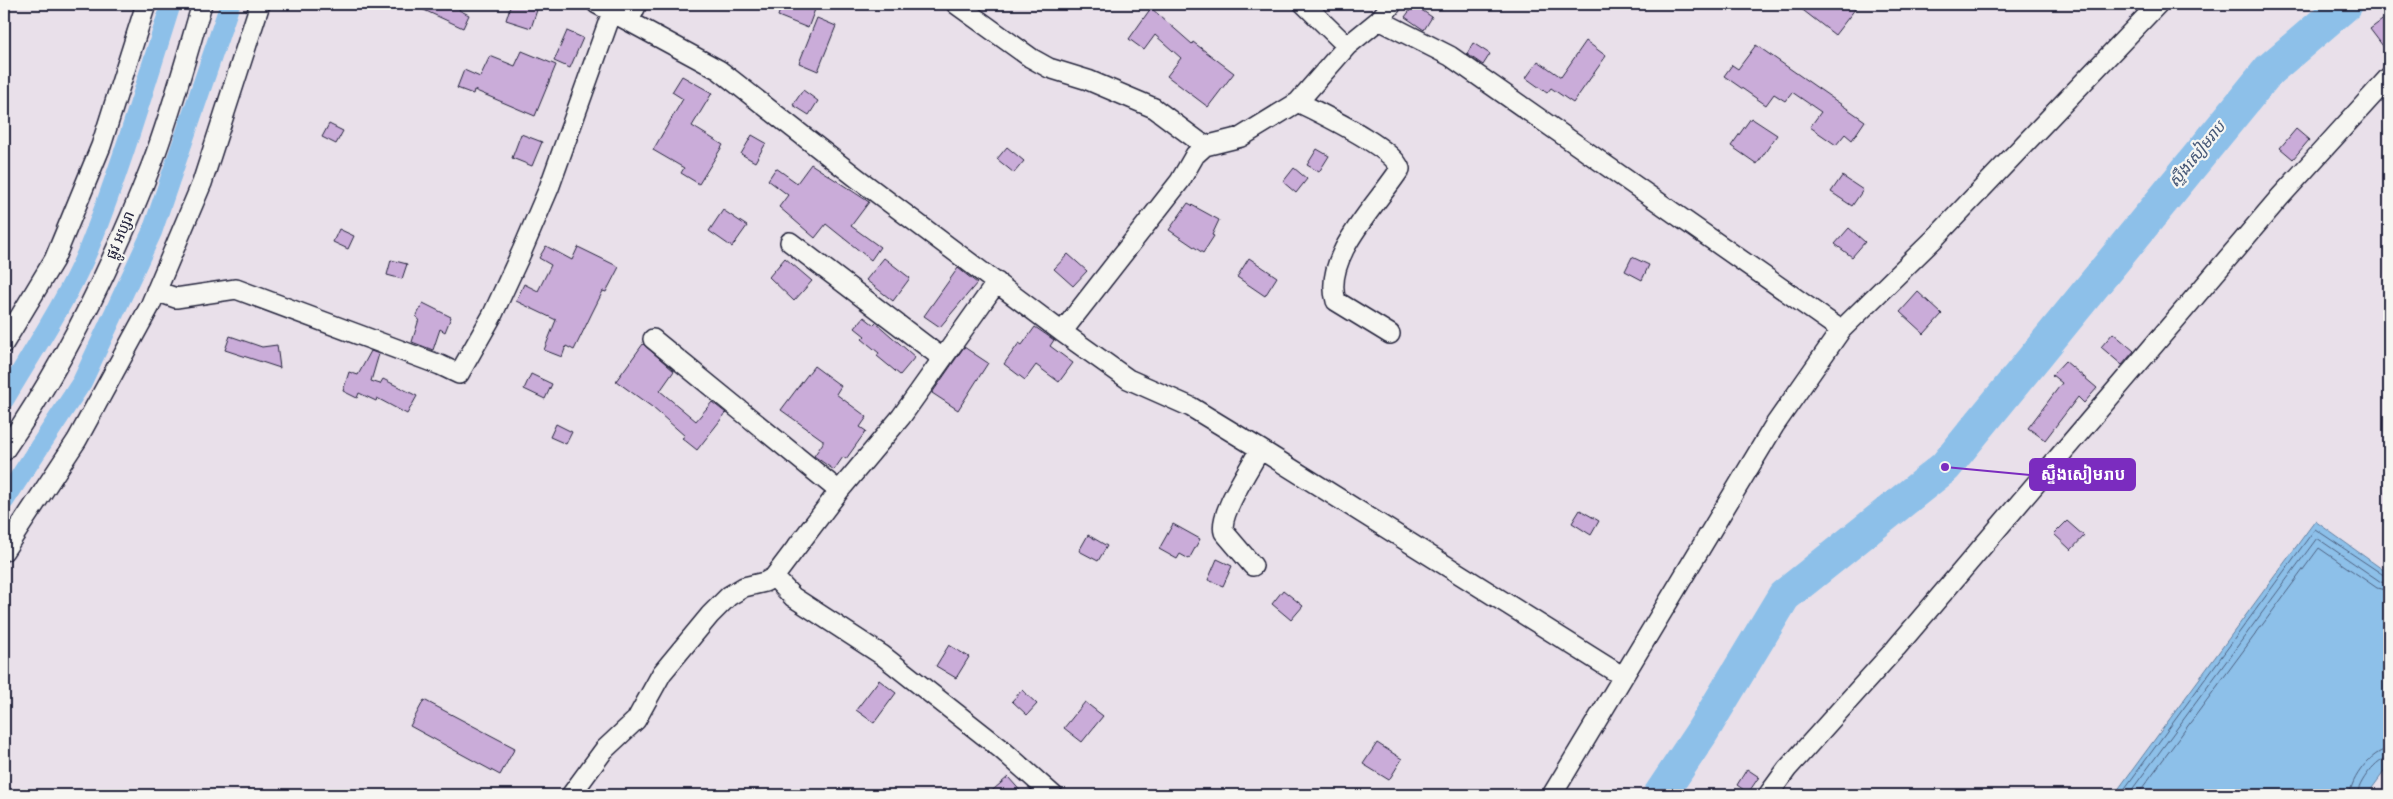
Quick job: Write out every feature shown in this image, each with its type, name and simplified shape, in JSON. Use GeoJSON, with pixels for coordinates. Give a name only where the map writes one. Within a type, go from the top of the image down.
{"type":"FeatureCollection","features":[{"type":"Feature","properties":{"kind":"street"},"geometry":{"type":"LineString","coordinates":[[4,343],[54,260],[101,146],[146,4]]}},
{"type":"Feature","properties":{"kind":"street","name":"ផ្លូវ អប្សរា"},"geometry":{"type":"LineString","coordinates":[[4,451],[31,412],[102,283],[151,164],[202,4]]}},
{"type":"Feature","properties":{"kind":"street"},"geometry":{"type":"LineString","coordinates":[[4,551],[77,440],[156,291],[202,183],[260,4]]}},
{"type":"Feature","properties":{"kind":"street"},"geometry":{"type":"LineString","coordinates":[[956,4],[1031,58],[1049,68],[1088,80],[1154,108],[1204,146]]}},
{"type":"Feature","properties":{"kind":"street"},"geometry":{"type":"LineString","coordinates":[[1304,4],[1347,46]]}},
{"type":"Feature","properties":{"kind":"street"},"geometry":{"type":"LineString","coordinates":[[1062,332],[1180,181],[1195,155],[1204,146],[1241,137],[1298,102],[1347,46],[1380,20],[1392,4]]}},
{"type":"Feature","properties":{"kind":"street"},"geometry":{"type":"LineString","coordinates":[[1552,795],[1774,426],[1841,330],[1934,239],[2158,4]]}},
{"type":"Feature","properties":{"kind":"street"},"geometry":{"type":"LineString","coordinates":[[156,291],[176,298],[236,289],[440,365],[459,374],[492,316],[549,188],[604,8],[633,12],[719,70],[857,178],[1062,332],[1128,379],[1190,407],[1260,449],[1622,676]]}},
{"type":"Feature","properties":{"kind":"street"},"geometry":{"type":"LineString","coordinates":[[1380,20],[1450,56],[1841,330]]}},
{"type":"Feature","properties":{"kind":"street"},"geometry":{"type":"LineString","coordinates":[[1768,795],[1787,769],[1896,648],[2254,226],[2389,77]]}},
{"type":"Feature","properties":{"kind":"street"},"geometry":{"type":"LineString","coordinates":[[1298,102],[1356,132],[1398,161],[1400,169],[1338,260],[1332,289],[1336,302],[1390,334]]}},
{"type":"Feature","properties":{"kind":"street"},"geometry":{"type":"LineString","coordinates":[[790,242],[942,358]]}},
{"type":"Feature","properties":{"kind":"street"},"geometry":{"type":"LineString","coordinates":[[571,795],[604,750],[636,720],[662,673],[710,615],[729,596],[744,587],[765,582],[774,577],[839,492],[901,418],[997,282]]}},
{"type":"Feature","properties":{"kind":"street"},"geometry":{"type":"LineString","coordinates":[[653,339],[839,492]]}},
{"type":"Feature","properties":{"kind":"street"},"geometry":{"type":"LineString","coordinates":[[1253,566],[1224,532],[1222,527],[1228,509],[1260,449]]}},
{"type":"Feature","properties":{"kind":"street"},"geometry":{"type":"LineString","coordinates":[[774,577],[793,596],[882,655],[1000,748],[1053,795]]}},
{"type":"Feature","properties":{"kind":"water"},"geometry":{"type":"Polygon","coordinates":[[[2315,521],[2389,574],[2389,765],[2367,795],[2114,795],[2315,521]]]}},
{"type":"Feature","properties":{"kind":"building"},"geometry":{"type":"Polygon","coordinates":[[[411,4],[462,4],[459,10],[469,15],[463,28],[411,4]]]}},
{"type":"Feature","properties":{"kind":"building"},"geometry":{"type":"Polygon","coordinates":[[[511,4],[539,4],[531,28],[506,20],[511,4]]]}},
{"type":"Feature","properties":{"kind":"building"},"geometry":{"type":"Polygon","coordinates":[[[782,4],[817,4],[808,28],[778,16],[782,4]]]}},
{"type":"Feature","properties":{"kind":"building"},"geometry":{"type":"Polygon","coordinates":[[[1795,4],[1859,4],[1835,35],[1795,4]]]}},
{"type":"Feature","properties":{"kind":"building"},"geometry":{"type":"Polygon","coordinates":[[[1414,5],[1432,17],[1424,30],[1405,17],[1414,5]]]}},
{"type":"Feature","properties":{"kind":"building"},"geometry":{"type":"Polygon","coordinates":[[[1151,8],[1192,44],[1193,42],[1234,73],[1208,107],[1167,76],[1181,58],[1155,35],[1144,50],[1129,39],[1151,8]]]}},
{"type":"Feature","properties":{"kind":"building"},"geometry":{"type":"Polygon","coordinates":[[[2389,15],[2389,54],[2370,29],[2389,15]]]}},
{"type":"Feature","properties":{"kind":"building"},"geometry":{"type":"Polygon","coordinates":[[[817,18],[836,26],[818,71],[799,63],[817,18]]]}},
{"type":"Feature","properties":{"kind":"building"},"geometry":{"type":"Polygon","coordinates":[[[567,31],[583,38],[570,68],[554,61],[567,31]]]}},
{"type":"Feature","properties":{"kind":"building"},"geometry":{"type":"Polygon","coordinates":[[[1586,41],[1606,56],[1573,103],[1551,88],[1547,93],[1526,78],[1538,61],[1561,77],[1586,41]]]}},
{"type":"Feature","properties":{"kind":"building"},"geometry":{"type":"Polygon","coordinates":[[[1473,43],[1490,54],[1483,65],[1467,54],[1473,43]]]}},
{"type":"Feature","properties":{"kind":"building"},"geometry":{"type":"Polygon","coordinates":[[[1756,45],[1865,121],[1852,140],[1845,134],[1836,145],[1810,127],[1821,112],[1792,92],[1785,101],[1774,94],[1766,105],[1724,76],[1732,65],[1738,69],[1756,45]]]}},
{"type":"Feature","properties":{"kind":"building"},"geometry":{"type":"Polygon","coordinates":[[[522,51],[556,65],[535,116],[474,90],[473,94],[457,88],[464,70],[480,77],[490,56],[515,66],[522,51]]]}},
{"type":"Feature","properties":{"kind":"building"},"geometry":{"type":"Polygon","coordinates":[[[682,76],[712,93],[692,126],[723,145],[699,184],[681,173],[684,168],[653,150],[683,99],[672,92],[682,76]]]}},
{"type":"Feature","properties":{"kind":"building"},"geometry":{"type":"Polygon","coordinates":[[[803,90],[818,101],[809,115],[793,105],[803,90]]]}},
{"type":"Feature","properties":{"kind":"building"},"geometry":{"type":"Polygon","coordinates":[[[1751,118],[1777,135],[1757,164],[1731,146],[1751,118]]]}},
{"type":"Feature","properties":{"kind":"building"},"geometry":{"type":"Polygon","coordinates":[[[329,124],[343,131],[336,144],[322,137],[329,124]]]}},
{"type":"Feature","properties":{"kind":"building"},"geometry":{"type":"Polygon","coordinates":[[[2296,129],[2309,140],[2293,159],[2280,148],[2296,129]]]}},
{"type":"Feature","properties":{"kind":"building"},"geometry":{"type":"Polygon","coordinates":[[[521,134],[542,142],[532,166],[512,158],[521,134]]]}},
{"type":"Feature","properties":{"kind":"building"},"geometry":{"type":"Polygon","coordinates":[[[752,135],[766,143],[755,162],[741,154],[752,135]]]}},
{"type":"Feature","properties":{"kind":"building"},"geometry":{"type":"Polygon","coordinates":[[[1007,147],[1024,161],[1014,173],[997,159],[1007,147]]]}},
{"type":"Feature","properties":{"kind":"building"},"geometry":{"type":"Polygon","coordinates":[[[1317,149],[1329,156],[1319,172],[1307,165],[1317,149]]]}},
{"type":"Feature","properties":{"kind":"building"},"geometry":{"type":"Polygon","coordinates":[[[811,164],[869,202],[851,226],[880,247],[871,260],[826,224],[815,238],[779,207],[788,195],[768,180],[776,168],[797,183],[811,164]]]}},
{"type":"Feature","properties":{"kind":"building"},"geometry":{"type":"Polygon","coordinates":[[[1294,168],[1307,179],[1296,193],[1283,182],[1294,168]]]}},
{"type":"Feature","properties":{"kind":"building"},"geometry":{"type":"Polygon","coordinates":[[[1842,176],[1863,190],[1852,206],[1831,192],[1842,176]]]}},
{"type":"Feature","properties":{"kind":"building"},"geometry":{"type":"Polygon","coordinates":[[[1188,203],[1219,220],[1212,235],[1214,236],[1203,253],[1169,230],[1188,203]]]}},
{"type":"Feature","properties":{"kind":"building"},"geometry":{"type":"Polygon","coordinates":[[[723,210],[747,226],[732,247],[709,231],[723,210]]]}},
{"type":"Feature","properties":{"kind":"building"},"geometry":{"type":"Polygon","coordinates":[[[1849,228],[1865,242],[1852,257],[1835,244],[1849,228]]]}},
{"type":"Feature","properties":{"kind":"building"},"geometry":{"type":"Polygon","coordinates":[[[339,229],[354,236],[348,249],[333,242],[339,229]]]}},
{"type":"Feature","properties":{"kind":"building"},"geometry":{"type":"Polygon","coordinates":[[[546,246],[572,260],[578,247],[619,267],[606,292],[603,291],[574,350],[566,346],[562,357],[544,350],[556,320],[516,301],[524,284],[538,291],[551,265],[539,258],[546,246]]]}},
{"type":"Feature","properties":{"kind":"building"},"geometry":{"type":"Polygon","coordinates":[[[1068,254],[1087,271],[1073,286],[1054,269],[1068,254]]]}},
{"type":"Feature","properties":{"kind":"building"},"geometry":{"type":"Polygon","coordinates":[[[1632,257],[1649,265],[1642,280],[1625,271],[1632,257]]]}},
{"type":"Feature","properties":{"kind":"building"},"geometry":{"type":"Polygon","coordinates":[[[785,258],[812,281],[794,301],[769,277],[785,258]]]}},
{"type":"Feature","properties":{"kind":"building"},"geometry":{"type":"Polygon","coordinates":[[[884,258],[910,278],[893,301],[866,280],[884,258]]]}},
{"type":"Feature","properties":{"kind":"building"},"geometry":{"type":"Polygon","coordinates":[[[1249,258],[1277,277],[1265,296],[1237,277],[1249,258]]]}},
{"type":"Feature","properties":{"kind":"building"},"geometry":{"type":"Polygon","coordinates":[[[391,260],[407,264],[402,279],[387,275],[391,260]]]}},
{"type":"Feature","properties":{"kind":"building"},"geometry":{"type":"Polygon","coordinates":[[[958,268],[977,283],[940,327],[924,316],[958,268]]]}},
{"type":"Feature","properties":{"kind":"building"},"geometry":{"type":"Polygon","coordinates":[[[1918,292],[1942,314],[1924,334],[1900,312],[1918,292]]]}},
{"type":"Feature","properties":{"kind":"building"},"geometry":{"type":"Polygon","coordinates":[[[423,303],[451,317],[445,332],[440,329],[433,350],[412,342],[419,319],[416,317],[423,303]]]}},
{"type":"Feature","properties":{"kind":"building"},"geometry":{"type":"Polygon","coordinates":[[[864,317],[874,325],[876,323],[915,357],[900,375],[877,356],[879,353],[862,339],[865,336],[855,328],[864,317]]]}},
{"type":"Feature","properties":{"kind":"building"},"geometry":{"type":"Polygon","coordinates":[[[1035,327],[1054,340],[1050,346],[1073,363],[1059,382],[1036,365],[1025,380],[1004,364],[1019,343],[1022,345],[1035,327]]]}},
{"type":"Feature","properties":{"kind":"building"},"geometry":{"type":"Polygon","coordinates":[[[2113,333],[2134,351],[2122,365],[2101,347],[2113,333]]]}},
{"type":"Feature","properties":{"kind":"building"},"geometry":{"type":"Polygon","coordinates":[[[230,336],[262,347],[277,345],[280,368],[225,350],[230,336]]]}},
{"type":"Feature","properties":{"kind":"building"},"geometry":{"type":"Polygon","coordinates":[[[643,344],[674,371],[660,391],[696,421],[712,402],[726,413],[697,450],[682,438],[685,436],[652,407],[616,381],[643,344]]]}},
{"type":"Feature","properties":{"kind":"building"},"geometry":{"type":"Polygon","coordinates":[[[964,347],[988,363],[958,410],[932,393],[964,347]]]}},
{"type":"Feature","properties":{"kind":"building"},"geometry":{"type":"Polygon","coordinates":[[[371,351],[379,354],[371,381],[380,384],[383,379],[417,396],[407,414],[377,398],[376,401],[359,393],[357,398],[343,391],[349,372],[358,375],[371,351]]]}},
{"type":"Feature","properties":{"kind":"building"},"geometry":{"type":"Polygon","coordinates":[[[2065,361],[2097,388],[2084,403],[2078,397],[2045,440],[2028,428],[2062,383],[2052,375],[2065,361]]]}},
{"type":"Feature","properties":{"kind":"building"},"geometry":{"type":"Polygon","coordinates":[[[814,366],[841,386],[836,394],[867,417],[860,427],[866,431],[846,459],[843,457],[834,470],[814,456],[823,440],[781,410],[814,366]]]}},
{"type":"Feature","properties":{"kind":"building"},"geometry":{"type":"Polygon","coordinates":[[[531,374],[552,384],[545,399],[524,389],[531,374]]]}},
{"type":"Feature","properties":{"kind":"building"},"geometry":{"type":"Polygon","coordinates":[[[556,424],[572,432],[566,444],[550,437],[556,424]]]}},
{"type":"Feature","properties":{"kind":"building"},"geometry":{"type":"Polygon","coordinates":[[[1580,510],[1599,521],[1591,535],[1572,523],[1580,510]]]}},
{"type":"Feature","properties":{"kind":"building"},"geometry":{"type":"Polygon","coordinates":[[[2067,521],[2084,536],[2071,550],[2054,534],[2067,521]]]}},
{"type":"Feature","properties":{"kind":"building"},"geometry":{"type":"Polygon","coordinates":[[[1173,524],[1200,539],[1189,559],[1180,554],[1177,559],[1159,549],[1173,524]]]}},
{"type":"Feature","properties":{"kind":"building"},"geometry":{"type":"Polygon","coordinates":[[[1088,535],[1107,546],[1098,561],[1079,551],[1088,535]]]}},
{"type":"Feature","properties":{"kind":"building"},"geometry":{"type":"Polygon","coordinates":[[[1217,559],[1232,566],[1223,586],[1208,580],[1217,559]]]}},
{"type":"Feature","properties":{"kind":"building"},"geometry":{"type":"Polygon","coordinates":[[[1283,590],[1303,606],[1291,620],[1272,604],[1283,590]]]}},
{"type":"Feature","properties":{"kind":"building"},"geometry":{"type":"Polygon","coordinates":[[[949,645],[969,657],[956,678],[936,666],[949,645]]]}},
{"type":"Feature","properties":{"kind":"building"},"geometry":{"type":"Polygon","coordinates":[[[879,680],[896,693],[874,723],[856,710],[879,680]]]}},
{"type":"Feature","properties":{"kind":"building"},"geometry":{"type":"Polygon","coordinates":[[[1022,690],[1037,704],[1027,715],[1012,701],[1022,690]]]}},
{"type":"Feature","properties":{"kind":"building"},"geometry":{"type":"Polygon","coordinates":[[[424,700],[515,748],[500,775],[410,726],[424,700]]]}},
{"type":"Feature","properties":{"kind":"building"},"geometry":{"type":"Polygon","coordinates":[[[1085,702],[1103,716],[1082,742],[1064,728],[1085,702]]]}},
{"type":"Feature","properties":{"kind":"building"},"geometry":{"type":"Polygon","coordinates":[[[1377,743],[1402,759],[1389,780],[1363,764],[1377,743]]]}},
{"type":"Feature","properties":{"kind":"building"},"geometry":{"type":"Polygon","coordinates":[[[1747,769],[1759,777],[1748,793],[1737,785],[1747,769]]]}},
{"type":"Feature","properties":{"kind":"building"},"geometry":{"type":"Polygon","coordinates":[[[1008,777],[1024,795],[987,795],[1008,777]]]}},
{"type":"Feature","properties":{"kind":"waterway"},"geometry":{"type":"LineString","coordinates":[[4,400],[60,306],[89,248],[122,157],[171,4]]}},
{"type":"Feature","properties":{"kind":"waterway"},"geometry":{"type":"LineString","coordinates":[[4,501],[82,382],[152,232],[230,4]]}},
{"type":"Feature","properties":{"kind":"waterway","name":"ស្ទឹងសៀមរាប"},"geometry":{"type":"LineString","coordinates":[[1660,795],[1702,732],[1784,596],[1945,467],[2269,70],[2346,4]]}},
{"type":"Feature","properties":{"kind":"place","name":"ស្ទឹងសៀមរាប"},"geometry":{"type":"Point","coordinates":[1945,467]}}]}
